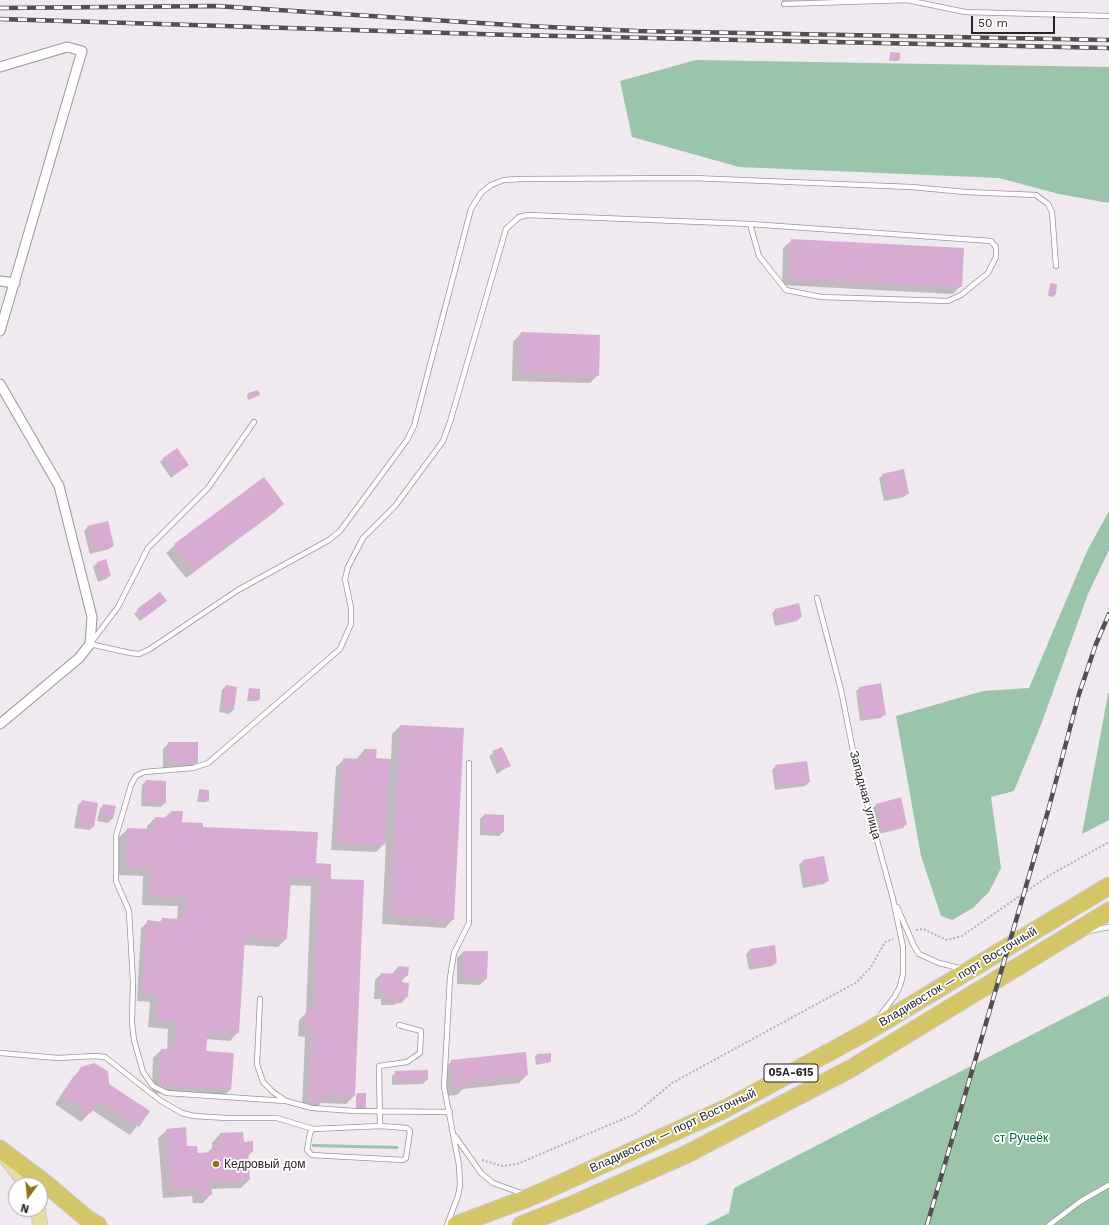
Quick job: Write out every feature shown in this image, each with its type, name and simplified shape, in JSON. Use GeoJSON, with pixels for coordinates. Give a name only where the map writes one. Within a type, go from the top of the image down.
{"type":"FeatureCollection","features":[{"type":"Feature","properties":{"kind":"highway","name":"Владивосток — порт Восточный"},"geometry":{"type":"LineString","coordinates":[[456,1225],[533,1196],[725,1109],[870,1030],[1109,886]]}},
{"type":"Feature","properties":{"kind":"highway","name":"Владивосток — порт Восточный"},"geometry":{"type":"LineString","coordinates":[[521,1225],[574,1204],[685,1155],[850,1069],[1109,911]]}},
{"type":"Feature","properties":{"kind":"highway"},"geometry":{"type":"LineString","coordinates":[[0,1150],[45,1183],[86,1218],[98,1225]]}},
{"type":"Feature","properties":{"kind":"main road"},"geometry":{"type":"LineString","coordinates":[[0,1150],[21,1177]]}},
{"type":"Feature","properties":{"kind":"street"},"geometry":{"type":"LineString","coordinates":[[0,67],[67,47],[82,51],[0,330]]}},
{"type":"Feature","properties":{"kind":"street"},"geometry":{"type":"LineString","coordinates":[[0,281],[15,283]]}},
{"type":"Feature","properties":{"kind":"street"},"geometry":{"type":"LineString","coordinates":[[0,384],[59,486],[92,617],[90,644],[79,658],[0,724]]}},
{"type":"Feature","properties":{"kind":"lane"},"geometry":{"type":"LineString","coordinates":[[784,4],[907,0],[965,12],[1109,16]]}},
{"type":"Feature","properties":{"kind":"lane"},"geometry":{"type":"LineString","coordinates":[[254,422],[208,488],[148,548],[118,607],[90,644],[139,654],[150,649],[238,590],[329,540],[340,531],[407,440],[414,426],[470,210],[481,193],[491,185],[504,180],[520,179],[692,178],[903,187],[1036,196],[1048,204],[1052,212],[1056,266]]}},
{"type":"Feature","properties":{"kind":"lane"},"geometry":{"type":"LineString","coordinates":[[450,1112],[312,1108],[286,1100],[167,1093],[153,1086],[143,1072],[134,1040],[132,1023],[133,982],[129,912],[116,881],[116,836],[134,780],[136,776],[144,772],[193,768],[208,763],[340,649],[351,624],[351,608],[345,579],[348,567],[363,538],[394,506],[443,441],[450,422],[506,229],[519,217],[528,216],[750,224],[991,241],[996,247],[996,257],[988,273],[961,295],[948,301],[821,297],[786,290],[759,256],[750,224]]}},
{"type":"Feature","properties":{"kind":"lane","name":"Западная улица"},"geometry":{"type":"LineString","coordinates":[[817,598],[841,690],[854,756],[893,899],[904,959],[900,986],[896,996],[870,1030]]}},
{"type":"Feature","properties":{"kind":"lane"},"geometry":{"type":"LineString","coordinates":[[447,1225],[458,1196],[460,1185],[459,1165],[454,1134],[444,1087],[450,978],[454,953],[469,923],[469,763]]}},
{"type":"Feature","properties":{"kind":"lane","name":"Западная улица"},"geometry":{"type":"LineString","coordinates":[[893,899],[914,946],[923,957],[938,963],[971,970]]}},
{"type":"Feature","properties":{"kind":"lane"},"geometry":{"type":"LineString","coordinates":[[1069,936],[1109,927]]}},
{"type":"Feature","properties":{"kind":"lane"},"geometry":{"type":"LineString","coordinates":[[260,999],[257,1064],[263,1082],[273,1092],[286,1100]]}},
{"type":"Feature","properties":{"kind":"lane"},"geometry":{"type":"LineString","coordinates":[[380,1126],[379,1066],[407,1062],[420,1053],[421,1031],[399,1024]]}},
{"type":"Feature","properties":{"kind":"lane"},"geometry":{"type":"LineString","coordinates":[[0,1053],[58,1058],[95,1056],[105,1057],[161,1101],[182,1113],[194,1116],[227,1118],[277,1118],[313,1128],[380,1126],[407,1128],[410,1131],[406,1158],[403,1160],[312,1155],[307,1150],[310,1133],[313,1128]]}},
{"type":"Feature","properties":{"kind":"lane"},"geometry":{"type":"LineString","coordinates":[[454,1134],[481,1173],[493,1183],[512,1191],[533,1196]]}},
{"type":"Feature","properties":{"kind":"lane"},"geometry":{"type":"LineString","coordinates":[[1049,1225],[1081,1201],[1109,1185]]}},
{"type":"Feature","properties":{"kind":"path"},"geometry":{"type":"LineString","coordinates":[[909,933],[919,928],[947,940],[962,936],[1050,875],[1109,842]]}},
{"type":"Feature","properties":{"kind":"path"},"geometry":{"type":"LineString","coordinates":[[471,1157],[503,1166],[517,1164],[635,1114],[672,1083],[857,982],[871,967],[885,942],[901,937]]}},
{"type":"Feature","properties":{"kind":"green space"},"geometry":{"type":"Polygon","coordinates":[[[696,60],[1109,67],[1109,203],[1059,194],[999,178],[739,167],[632,137],[620,81],[696,60]]]}},
{"type":"Feature","properties":{"kind":"green space"},"geometry":{"type":"Polygon","coordinates":[[[1109,511],[1109,550],[1088,594],[1041,725],[1014,791],[991,797],[1001,868],[989,892],[973,908],[952,920],[941,916],[921,856],[896,716],[983,691],[1029,688],[1087,551],[1109,511]]]}},
{"type":"Feature","properties":{"kind":"green space"},"geometry":{"type":"Polygon","coordinates":[[[1109,692],[1109,820],[1082,834],[1108,694],[1109,692]]]}},
{"type":"Feature","properties":{"kind":"green space","name":"ст Ручеёк"},"geometry":{"type":"Polygon","coordinates":[[[1109,995],[1109,1225],[705,1225],[729,1213],[734,1188],[1109,995]]]}},
{"type":"Feature","properties":{"kind":"green space"},"geometry":{"type":"Polygon","coordinates":[[[312,1144],[399,1147],[397,1149],[312,1147],[312,1144]]]}},
{"type":"Feature","properties":{"kind":"building"},"geometry":{"type":"Polygon","coordinates":[[[890,52],[900,53],[900,60],[890,60],[890,52]]]}},
{"type":"Feature","properties":{"kind":"building"},"geometry":{"type":"Polygon","coordinates":[[[791,239],[964,248],[962,287],[789,278],[791,239]]]}},
{"type":"Feature","properties":{"kind":"building"},"geometry":{"type":"Polygon","coordinates":[[[1050,283],[1057,284],[1056,295],[1050,295],[1050,283]]]}},
{"type":"Feature","properties":{"kind":"building"},"geometry":{"type":"Polygon","coordinates":[[[521,332],[600,335],[599,376],[519,373],[521,332]]]}},
{"type":"Feature","properties":{"kind":"building"},"geometry":{"type":"Polygon","coordinates":[[[258,390],[260,395],[250,399],[248,393],[258,390]]]}},
{"type":"Feature","properties":{"kind":"building"},"geometry":{"type":"Polygon","coordinates":[[[177,448],[189,465],[175,475],[163,458],[177,448]]]}},
{"type":"Feature","properties":{"kind":"building"},"geometry":{"type":"Polygon","coordinates":[[[904,469],[909,494],[887,498],[882,474],[904,469]]]}},
{"type":"Feature","properties":{"kind":"building"},"geometry":{"type":"Polygon","coordinates":[[[264,477],[284,504],[194,571],[174,544],[264,477]]]}},
{"type":"Feature","properties":{"kind":"building"},"geometry":{"type":"Polygon","coordinates":[[[108,521],[114,546],[94,551],[87,526],[108,521]]]}},
{"type":"Feature","properties":{"kind":"building"},"geometry":{"type":"Polygon","coordinates":[[[106,559],[111,576],[102,579],[97,562],[106,559]]]}},
{"type":"Feature","properties":{"kind":"building"},"geometry":{"type":"Polygon","coordinates":[[[160,592],[167,601],[144,618],[137,609],[160,592]]]}},
{"type":"Feature","properties":{"kind":"building"},"geometry":{"type":"Polygon","coordinates":[[[799,603],[802,617],[778,623],[775,609],[799,603]]]}},
{"type":"Feature","properties":{"kind":"building"},"geometry":{"type":"Polygon","coordinates":[[[881,683],[886,715],[864,718],[859,687],[881,683]]]}},
{"type":"Feature","properties":{"kind":"building"},"geometry":{"type":"Polygon","coordinates":[[[226,685],[237,687],[234,710],[222,708],[226,685]]]}},
{"type":"Feature","properties":{"kind":"building"},"geometry":{"type":"Polygon","coordinates":[[[249,688],[260,689],[260,700],[248,699],[249,688]]]}},
{"type":"Feature","properties":{"kind":"building"},"geometry":{"type":"Polygon","coordinates":[[[400,725],[464,728],[454,920],[390,916],[400,725]]]}},
{"type":"Feature","properties":{"kind":"building"},"geometry":{"type":"Polygon","coordinates":[[[168,742],[198,742],[198,763],[168,763],[168,742]]]}},
{"type":"Feature","properties":{"kind":"building"},"geometry":{"type":"Polygon","coordinates":[[[502,747],[511,766],[501,770],[492,751],[502,747]]]}},
{"type":"Feature","properties":{"kind":"building"},"geometry":{"type":"Polygon","coordinates":[[[364,749],[377,749],[376,758],[391,759],[385,845],[338,842],[343,758],[363,759],[364,749]]]}},
{"type":"Feature","properties":{"kind":"building"},"geometry":{"type":"Polygon","coordinates":[[[807,761],[810,782],[778,787],[775,765],[807,761]]]}},
{"type":"Feature","properties":{"kind":"building"},"geometry":{"type":"Polygon","coordinates":[[[146,780],[166,781],[166,803],[145,803],[146,780]]]}},
{"type":"Feature","properties":{"kind":"building"},"geometry":{"type":"Polygon","coordinates":[[[199,789],[209,790],[209,801],[199,801],[199,789]]]}},
{"type":"Feature","properties":{"kind":"building"},"geometry":{"type":"Polygon","coordinates":[[[901,797],[907,825],[882,831],[876,804],[901,797]]]}},
{"type":"Feature","properties":{"kind":"building"},"geometry":{"type":"Polygon","coordinates":[[[82,800],[98,803],[94,827],[78,824],[82,800]]]}},
{"type":"Feature","properties":{"kind":"building"},"geometry":{"type":"Polygon","coordinates":[[[103,804],[116,806],[113,819],[101,817],[103,804]]]}},
{"type":"Feature","properties":{"kind":"building"},"geometry":{"type":"Polygon","coordinates":[[[171,811],[183,811],[182,822],[203,823],[203,827],[318,832],[316,863],[331,864],[331,879],[364,880],[355,1096],[323,1095],[323,1102],[309,1102],[312,1029],[306,1028],[307,1011],[314,1011],[319,878],[291,877],[287,939],[245,937],[239,1033],[208,1031],[206,1051],[234,1053],[231,1090],[160,1085],[161,1049],[174,1049],[176,1021],[156,1019],[157,996],[142,995],[147,920],[162,922],[162,918],[185,919],[186,898],[150,897],[151,868],[126,867],[127,828],[154,829],[155,817],[170,818],[171,811]]]}},
{"type":"Feature","properties":{"kind":"building"},"geometry":{"type":"Polygon","coordinates":[[[484,814],[504,815],[504,832],[483,832],[484,814]]]}},
{"type":"Feature","properties":{"kind":"building"},"geometry":{"type":"Polygon","coordinates":[[[824,856],[829,881],[807,885],[803,860],[824,856]]]}},
{"type":"Feature","properties":{"kind":"building"},"geometry":{"type":"Polygon","coordinates":[[[775,945],[777,963],[752,966],[750,949],[775,945]]]}},
{"type":"Feature","properties":{"kind":"building"},"geometry":{"type":"Polygon","coordinates":[[[463,951],[488,951],[487,979],[463,979],[463,951]]]}},
{"type":"Feature","properties":{"kind":"building"},"geometry":{"type":"Polygon","coordinates":[[[398,966],[409,967],[408,976],[402,976],[402,982],[409,983],[408,997],[401,997],[401,1000],[386,999],[387,993],[380,993],[381,973],[397,974],[398,966]]]}},
{"type":"Feature","properties":{"kind":"building"},"geometry":{"type":"Polygon","coordinates":[[[526,1052],[528,1075],[466,1082],[467,1087],[454,1088],[451,1060],[526,1052]]]}},
{"type":"Feature","properties":{"kind":"building"},"geometry":{"type":"Polygon","coordinates":[[[551,1053],[551,1062],[537,1063],[537,1054],[551,1053]]]}},
{"type":"Feature","properties":{"kind":"building"},"geometry":{"type":"Polygon","coordinates":[[[94,1063],[108,1071],[109,1084],[150,1111],[139,1127],[99,1101],[90,1114],[62,1096],[81,1067],[94,1063]]]}},
{"type":"Feature","properties":{"kind":"building"},"geometry":{"type":"Polygon","coordinates":[[[428,1070],[428,1080],[396,1081],[395,1071],[428,1070]]]}},
{"type":"Feature","properties":{"kind":"building"},"geometry":{"type":"Polygon","coordinates":[[[357,1093],[366,1093],[366,1108],[357,1108],[357,1093]]]}},
{"type":"Feature","properties":{"kind":"building"},"geometry":{"type":"Polygon","coordinates":[[[186,1127],[187,1146],[197,1146],[198,1153],[213,1152],[213,1146],[221,1145],[220,1133],[243,1132],[244,1142],[253,1141],[253,1152],[248,1152],[250,1180],[211,1181],[212,1195],[201,1195],[200,1188],[171,1190],[166,1129],[186,1127]]]}},
{"type":"Feature","properties":{"kind":"railway"},"geometry":{"type":"LineString","coordinates":[[0,8],[216,6],[526,26],[637,31],[1109,40]]}},
{"type":"Feature","properties":{"kind":"railway"},"geometry":{"type":"LineString","coordinates":[[0,19],[512,35],[1109,48]]}},
{"type":"Feature","properties":{"kind":"railway"},"geometry":{"type":"LineString","coordinates":[[927,1225],[1048,811],[1079,694],[1096,644],[1109,614]]}},
{"type":"Feature","properties":{"kind":"place","name":"Кедровый дом"},"geometry":{"type":"Point","coordinates":[216,1164]}}]}
